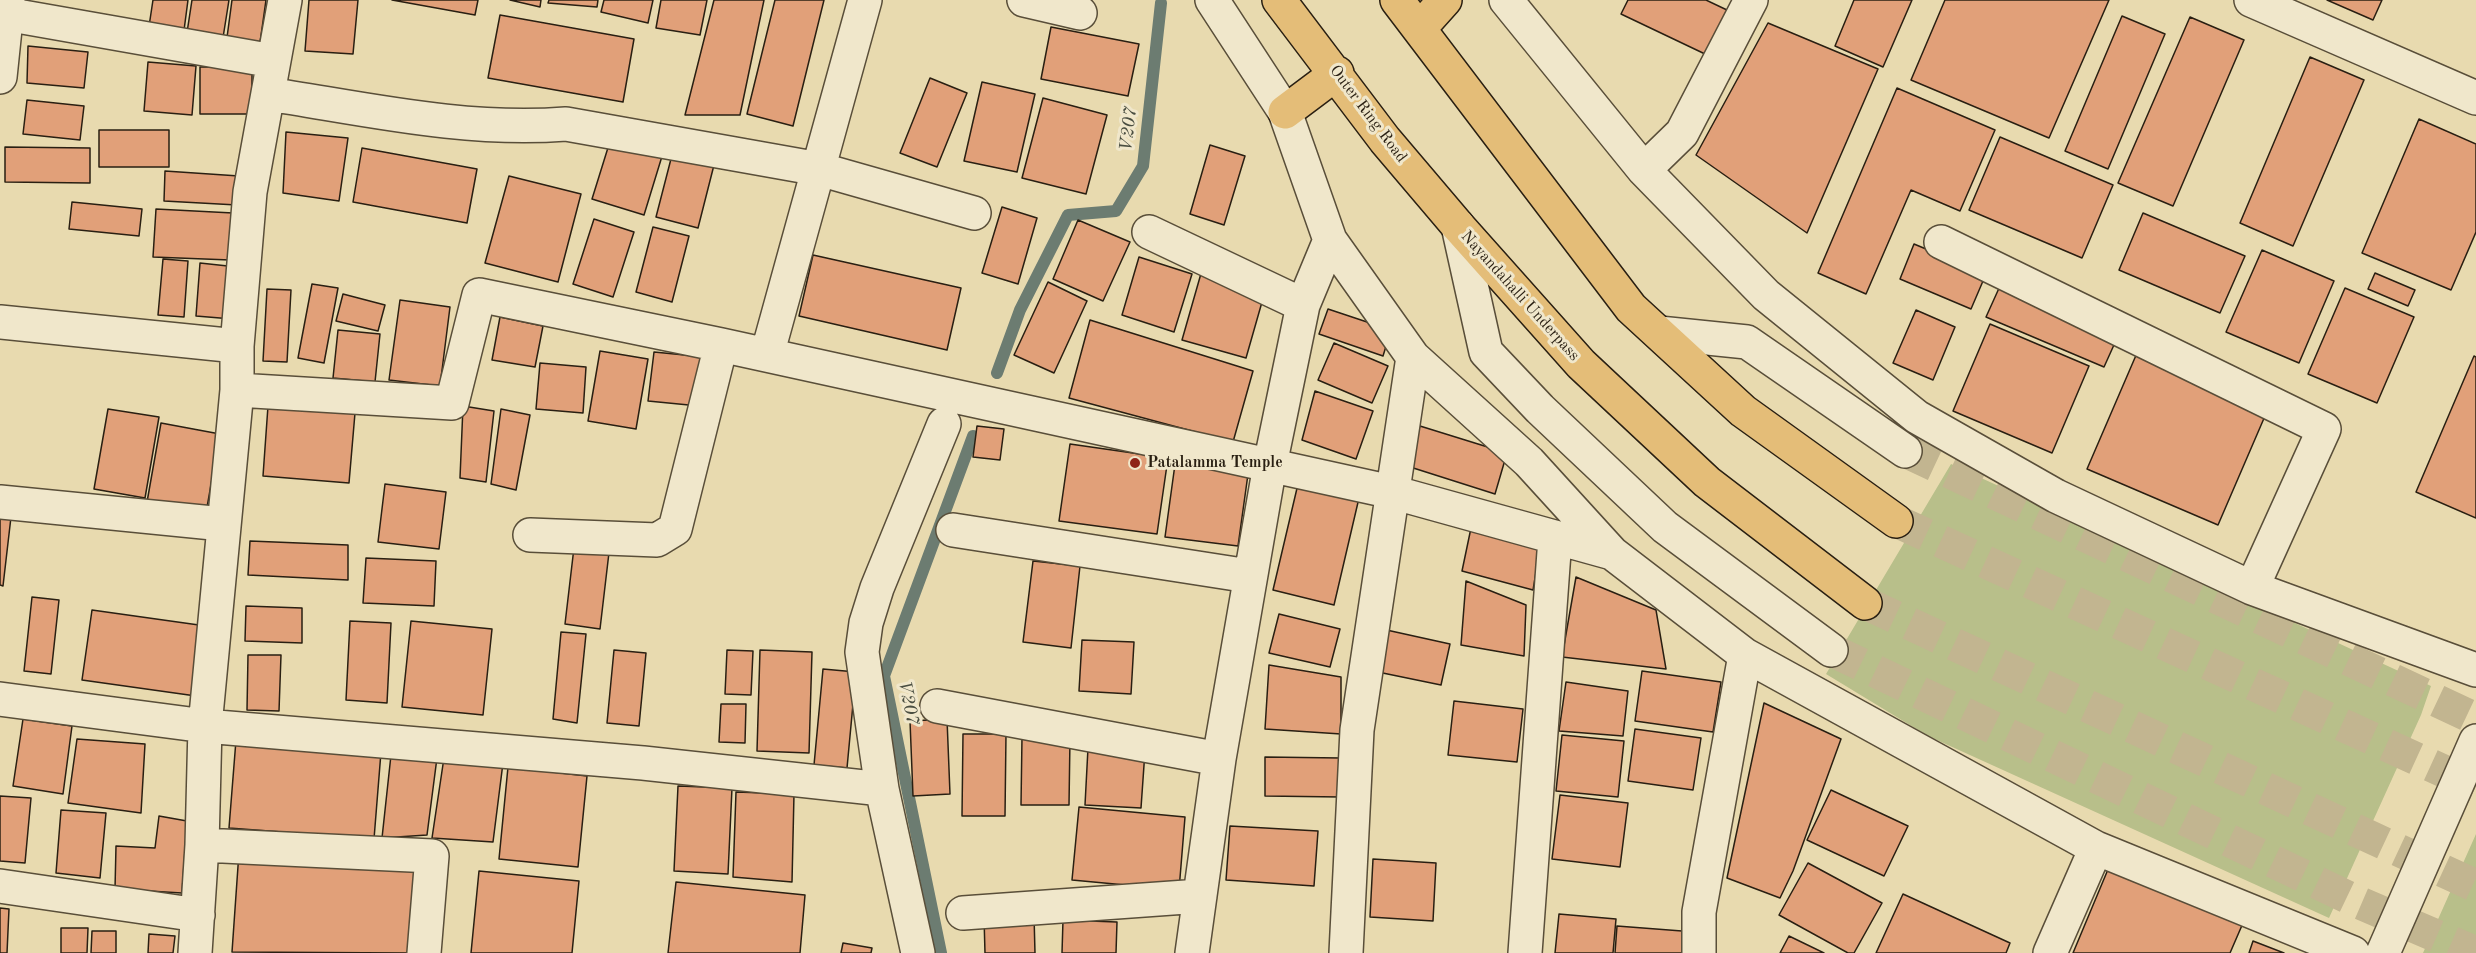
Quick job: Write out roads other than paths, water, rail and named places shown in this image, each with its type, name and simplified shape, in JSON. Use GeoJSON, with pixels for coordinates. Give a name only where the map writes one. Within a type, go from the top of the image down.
{"type":"FeatureCollection","features":[{"type":"Feature","properties":{"kind":"highway","name":"Outer Ring Road"},"geometry":{"type":"LineString","coordinates":[[1279,0],[1385,140],[1458,226]]}},
{"type":"Feature","properties":{"kind":"highway"},"geometry":{"type":"LineString","coordinates":[[1397,0],[1631,308],[1743,411],[1896,521]]}},
{"type":"Feature","properties":{"kind":"highway"},"geometry":{"type":"LineString","coordinates":[[1419,29],[1445,0]]}},
{"type":"Feature","properties":{"kind":"highway"},"geometry":{"type":"LineString","coordinates":[[1285,112],[1337,74]]}},
{"type":"Feature","properties":{"kind":"highway","name":"Nayandahalli Underpass"},"geometry":{"type":"LineString","coordinates":[[1458,226],[1581,364],[1707,482],[1865,603]]}},
{"type":"Feature","properties":{"kind":"street"},"geometry":{"type":"LineString","coordinates":[[195,953],[202,845],[205,726],[237,390],[237,346],[250,192],[285,0]]}},
{"type":"Feature","properties":{"kind":"street"},"geometry":{"type":"LineString","coordinates":[[767,355],[865,0]]}},
{"type":"Feature","properties":{"kind":"street"},"geometry":{"type":"LineString","coordinates":[[1024,0],[1080,13]]}},
{"type":"Feature","properties":{"kind":"street"},"geometry":{"type":"LineString","coordinates":[[1212,0],[1285,112],[1330,240],[1413,357],[1529,462],[1612,553],[1744,655],[2096,848],[2354,953]]}},
{"type":"Feature","properties":{"kind":"street"},"geometry":{"type":"LineString","coordinates":[[1506,0],[1644,170],[1766,295],[1917,417],[2056,496],[2252,588],[2476,670]]}},
{"type":"Feature","properties":{"kind":"street"},"geometry":{"type":"LineString","coordinates":[[1644,170],[1682,133],[1751,0]]}},
{"type":"Feature","properties":{"kind":"street"},"geometry":{"type":"LineString","coordinates":[[2251,0],[2476,98]]}},
{"type":"Feature","properties":{"kind":"street"},"geometry":{"type":"LineString","coordinates":[[0,77],[5,9],[273,61]]}},
{"type":"Feature","properties":{"kind":"street"},"geometry":{"type":"LineString","coordinates":[[268,94],[462,123],[532,127],[566,124],[819,170],[974,213]]}},
{"type":"Feature","properties":{"kind":"street","name":"Nayandahalli Underpass"},"geometry":{"type":"LineString","coordinates":[[1458,226],[1486,352],[1540,409],[1665,527],[1831,650]]}},
{"type":"Feature","properties":{"kind":"street"},"geometry":{"type":"LineString","coordinates":[[1149,232],[1303,305]]}},
{"type":"Feature","properties":{"kind":"street"},"geometry":{"type":"LineString","coordinates":[[1192,953],[1219,759],[1270,465],[1303,305],[1330,240]]}},
{"type":"Feature","properties":{"kind":"street"},"geometry":{"type":"LineString","coordinates":[[1941,242],[2324,429],[2252,588]]}},
{"type":"Feature","properties":{"kind":"street"},"geometry":{"type":"LineString","coordinates":[[237,390],[452,403],[479,295],[721,345],[1392,492],[1612,553]]}},
{"type":"Feature","properties":{"kind":"street"},"geometry":{"type":"LineString","coordinates":[[0,322],[237,346]]}},
{"type":"Feature","properties":{"kind":"street"},"geometry":{"type":"LineString","coordinates":[[1659,333],[1746,342],[1905,450]]}},
{"type":"Feature","properties":{"kind":"street"},"geometry":{"type":"LineString","coordinates":[[530,535],[657,540],[675,529],[721,345]]}},
{"type":"Feature","properties":{"kind":"street"},"geometry":{"type":"LineString","coordinates":[[1346,953],[1357,730],[1413,357]]}},
{"type":"Feature","properties":{"kind":"street"},"geometry":{"type":"LineString","coordinates":[[918,953],[882,789],[862,652],[866,624],[877,588],[944,424]]}},
{"type":"Feature","properties":{"kind":"street"},"geometry":{"type":"LineString","coordinates":[[0,502],[223,524]]}},
{"type":"Feature","properties":{"kind":"street"},"geometry":{"type":"LineString","coordinates":[[953,530],[1250,576]]}},
{"type":"Feature","properties":{"kind":"street"},"geometry":{"type":"LineString","coordinates":[[1525,953],[1555,538]]}},
{"type":"Feature","properties":{"kind":"street"},"geometry":{"type":"LineString","coordinates":[[1699,953],[1700,912],[1744,655]]}},
{"type":"Feature","properties":{"kind":"street"},"geometry":{"type":"LineString","coordinates":[[0,699],[205,726],[643,763],[882,789]]}},
{"type":"Feature","properties":{"kind":"street"},"geometry":{"type":"LineString","coordinates":[[937,706],[1219,759]]}},
{"type":"Feature","properties":{"kind":"street"},"geometry":{"type":"LineString","coordinates":[[2383,953],[2476,741]]}},
{"type":"Feature","properties":{"kind":"street"},"geometry":{"type":"LineString","coordinates":[[202,845],[432,856],[424,953]]}},
{"type":"Feature","properties":{"kind":"street"},"geometry":{"type":"LineString","coordinates":[[2050,953],[2096,848]]}},
{"type":"Feature","properties":{"kind":"street"},"geometry":{"type":"LineString","coordinates":[[0,886],[198,915]]}},
{"type":"Feature","properties":{"kind":"street"},"geometry":{"type":"LineString","coordinates":[[963,913],[1200,896]]}},
{"type":"Feature","properties":{"kind":"waterway","name":"V207"},"geometry":{"type":"LineString","coordinates":[[997,373],[1020,310],[1068,215],[1116,211],[1143,166],[1161,3]]}},
{"type":"Feature","properties":{"kind":"waterway","name":"V207"},"geometry":{"type":"LineString","coordinates":[[941,953],[884,676],[973,436]]}},
{"type":"Feature","properties":{"kind":"tunnel"},"geometry":{"type":"LineString","coordinates":[[1905,451],[2476,719]]}},
{"type":"Feature","properties":{"kind":"tunnel"},"geometry":{"type":"LineString","coordinates":[[1896,521],[2476,786]]}},
{"type":"Feature","properties":{"kind":"tunnel"},"geometry":{"type":"LineString","coordinates":[[1865,603],[2476,886]]}},
{"type":"Feature","properties":{"kind":"tunnel"},"geometry":{"type":"LineString","coordinates":[[1831,650],[2360,903],[2476,953]]}},
{"type":"Feature","properties":{"kind":"place","name":"Patalamma Temple"},"geometry":{"type":"Point","coordinates":[1135,463]}}]}
